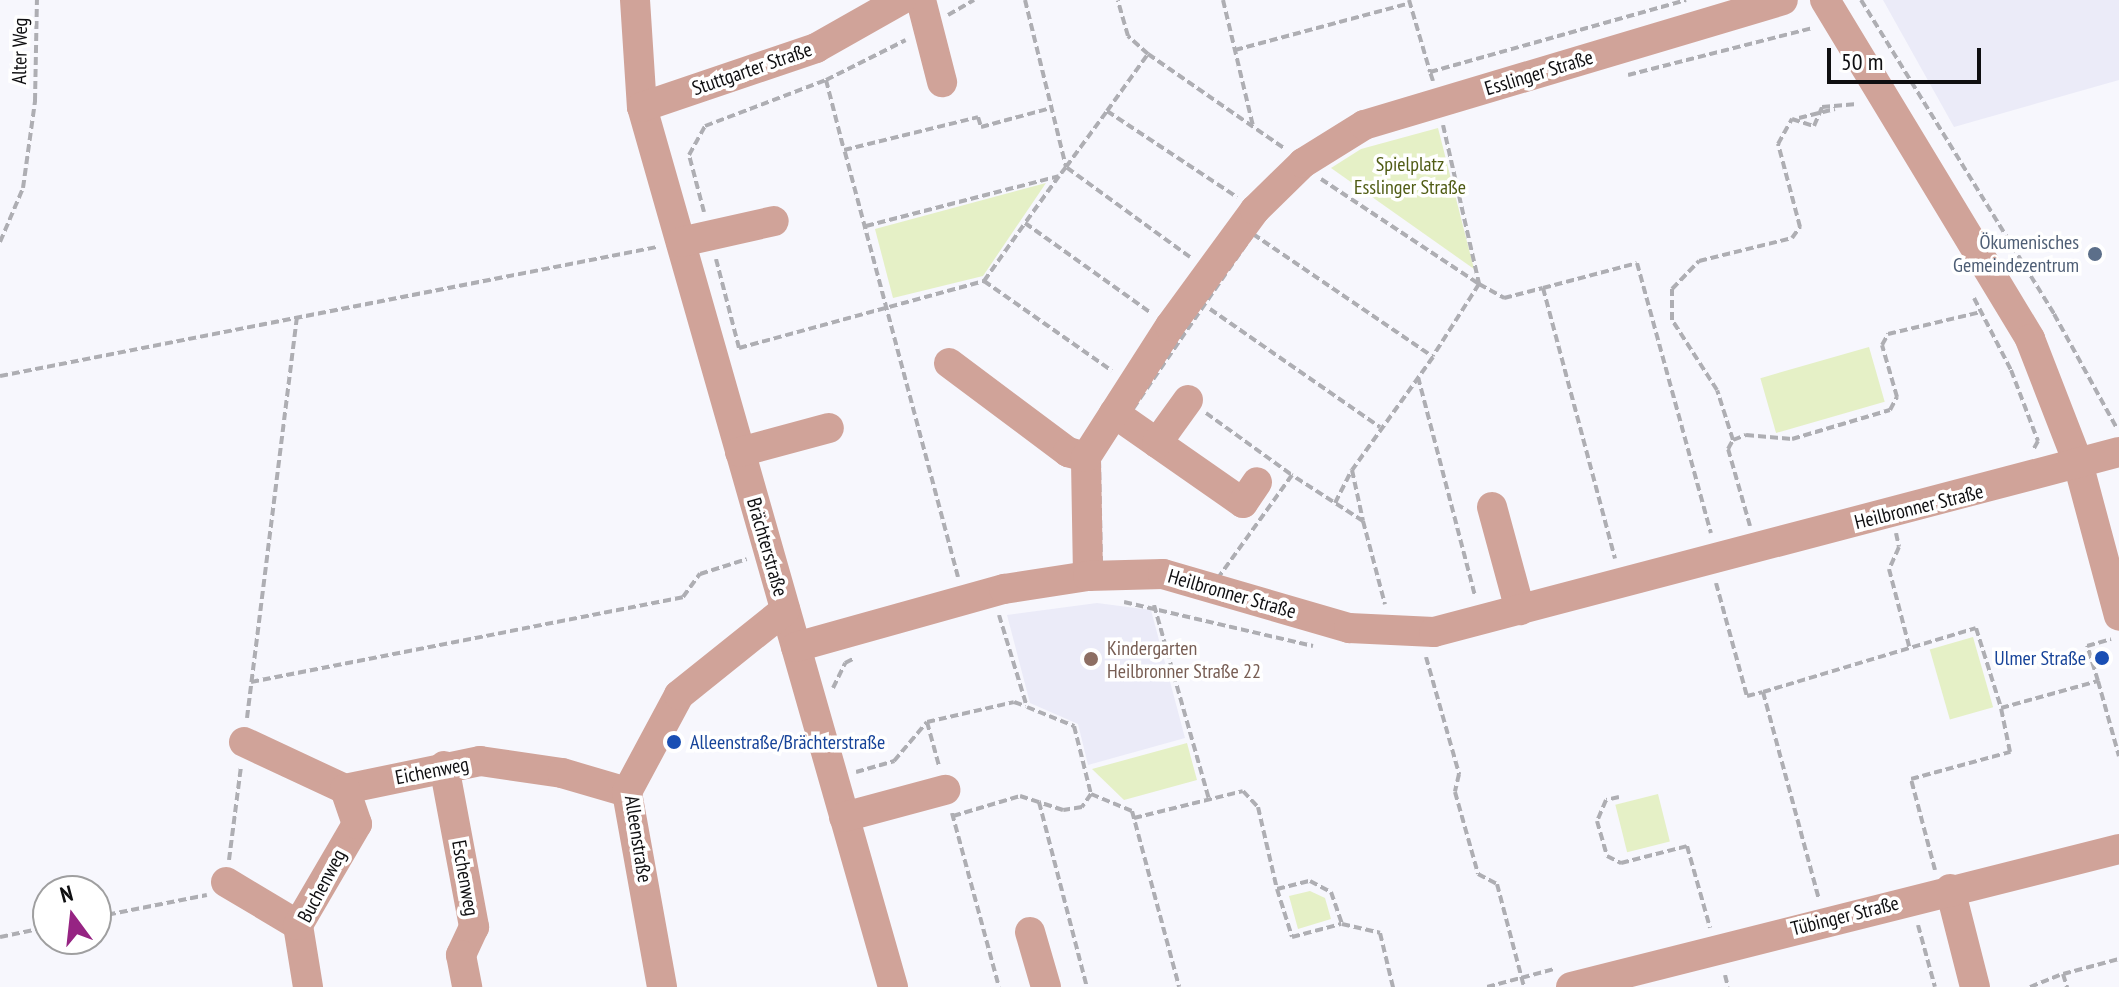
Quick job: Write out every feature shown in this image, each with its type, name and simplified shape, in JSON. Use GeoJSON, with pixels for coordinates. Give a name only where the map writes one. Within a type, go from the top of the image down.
{"type":"FeatureCollection","features":[{"type":"Feature","properties":{"kind":"street","name":"Brächterstraße"},"geometry":{"type":"LineString","coordinates":[[636,0],[642,107],[695,239],[740,452],[796,647],[852,814],[893,987]]}},
{"type":"Feature","properties":{"kind":"street","name":"Stuttgarter Straße"},"geometry":{"type":"LineString","coordinates":[[642,107],[816,48],[901,0]]}},
{"type":"Feature","properties":{"kind":"street","name":"Esslinger Straße"},"geometry":{"type":"LineString","coordinates":[[1086,457],[1120,418],[1170,326],[1210,271],[1308,168],[1364,125],[1446,116],[1783,0]]}},
{"type":"Feature","properties":{"kind":"street"},"geometry":{"type":"LineString","coordinates":[[1825,0],[2030,339],[2078,463],[2119,616]]}},
{"type":"Feature","properties":{"kind":"street"},"geometry":{"type":"LineString","coordinates":[[925,13],[942,82]]}},
{"type":"Feature","properties":{"kind":"street"},"geometry":{"type":"LineString","coordinates":[[695,239],[774,221]]}},
{"type":"Feature","properties":{"kind":"street"},"geometry":{"type":"LineString","coordinates":[[949,363],[1068,452],[1086,457],[1088,576]]}},
{"type":"Feature","properties":{"kind":"street"},"geometry":{"type":"LineString","coordinates":[[1157,443],[1188,400]]}},
{"type":"Feature","properties":{"kind":"street"},"geometry":{"type":"LineString","coordinates":[[1120,418],[1243,503],[1257,482]]}},
{"type":"Feature","properties":{"kind":"street"},"geometry":{"type":"LineString","coordinates":[[740,452],[829,428]]}},
{"type":"Feature","properties":{"kind":"street","name":"Heilbronner Straße"},"geometry":{"type":"LineString","coordinates":[[796,647],[1004,589],[1088,576],[1163,574],[1419,646],[1481,620],[1891,515],[2119,452]]}},
{"type":"Feature","properties":{"kind":"street"},"geometry":{"type":"LineString","coordinates":[[1492,507],[1520,610]]}},
{"type":"Feature","properties":{"kind":"street","name":"Alleenstraße"},"geometry":{"type":"LineString","coordinates":[[662,987],[627,792],[679,695],[785,610]]}},
{"type":"Feature","properties":{"kind":"street"},"geometry":{"type":"LineString","coordinates":[[244,742],[345,789]]}},
{"type":"Feature","properties":{"kind":"street","name":"Eichenweg"},"geometry":{"type":"LineString","coordinates":[[345,789],[444,766],[480,761],[562,773],[627,792]]}},
{"type":"Feature","properties":{"kind":"street","name":"Eschenweg"},"geometry":{"type":"LineString","coordinates":[[444,766],[474,927],[461,955],[467,987]]}},
{"type":"Feature","properties":{"kind":"street","name":"Buchenweg"},"geometry":{"type":"LineString","coordinates":[[308,987],[298,925],[357,824],[345,789]]}},
{"type":"Feature","properties":{"kind":"street"},"geometry":{"type":"LineString","coordinates":[[852,814],[949,803]]}},
{"type":"Feature","properties":{"kind":"street","name":"Tübinger Straße"},"geometry":{"type":"LineString","coordinates":[[1584,985],[1720,962],[1826,920],[2119,849]]}},
{"type":"Feature","properties":{"kind":"street"},"geometry":{"type":"LineString","coordinates":[[226,882],[298,925]]}},
{"type":"Feature","properties":{"kind":"street"},"geometry":{"type":"LineString","coordinates":[[1945,891],[1975,987]]}},
{"type":"Feature","properties":{"kind":"street"},"geometry":{"type":"LineString","coordinates":[[1030,932],[1046,987]]}},
{"type":"Feature","properties":{"kind":"path","name":"Alter Weg"},"geometry":{"type":"LineString","coordinates":[[0,242],[23,188],[35,101],[37,0]]}},
{"type":"Feature","properties":{"kind":"path"},"geometry":{"type":"LineString","coordinates":[[743,362],[695,239],[689,155],[705,126],[826,80],[925,13],[974,0]]}},
{"type":"Feature","properties":{"kind":"path"},"geometry":{"type":"LineString","coordinates":[[1025,0],[1066,167],[1210,271]]}},
{"type":"Feature","properties":{"kind":"path"},"geometry":{"type":"LineString","coordinates":[[1118,0],[1128,36],[1148,54],[1308,168],[1504,298],[1637,263],[1747,696],[1911,651],[1889,569],[1899,547],[1891,515]]}},
{"type":"Feature","properties":{"kind":"path"},"geometry":{"type":"LineString","coordinates":[[1223,0],[1254,127]]}},
{"type":"Feature","properties":{"kind":"path"},"geometry":{"type":"LineString","coordinates":[[1430,72],[1688,0]]}},
{"type":"Feature","properties":{"kind":"path"},"geometry":{"type":"LineString","coordinates":[[1861,0],[2022,260],[2119,433]]}},
{"type":"Feature","properties":{"kind":"path"},"geometry":{"type":"LineString","coordinates":[[1235,50],[1409,2],[1446,116],[1479,284],[1433,357],[1380,427],[1335,503]]}},
{"type":"Feature","properties":{"kind":"path"},"geometry":{"type":"LineString","coordinates":[[1625,76],[1807,26],[1820,31]]}},
{"type":"Feature","properties":{"kind":"path"},"geometry":{"type":"LineString","coordinates":[[739,348],[984,281],[1148,54]]}},
{"type":"Feature","properties":{"kind":"path"},"geometry":{"type":"LineString","coordinates":[[826,80],[958,580]]}},
{"type":"Feature","properties":{"kind":"path"},"geometry":{"type":"LineString","coordinates":[[1849,91],[1865,117]]}},
{"type":"Feature","properties":{"kind":"path"},"geometry":{"type":"LineString","coordinates":[[1799,118],[1807,127],[1814,126],[1822,107],[1835,109],[1857,104]]}},
{"type":"Feature","properties":{"kind":"path"},"geometry":{"type":"LineString","coordinates":[[844,150],[978,117],[981,127],[1051,108]]}},
{"type":"Feature","properties":{"kind":"path"},"geometry":{"type":"LineString","coordinates":[[1107,111],[1433,357]]}},
{"type":"Feature","properties":{"kind":"path"},"geometry":{"type":"LineString","coordinates":[[1733,440],[1717,390],[1672,320],[1672,289],[1699,261],[1792,238],[1800,227],[1778,144],[1792,119],[1819,113]]}},
{"type":"Feature","properties":{"kind":"path"},"geometry":{"type":"LineString","coordinates":[[865,226],[1059,176]]}},
{"type":"Feature","properties":{"kind":"path"},"geometry":{"type":"LineString","coordinates":[[1257,222],[1205,305],[1143,380],[1099,458],[1101,564],[1167,568],[1215,582],[1292,475]]}},
{"type":"Feature","properties":{"kind":"path"},"geometry":{"type":"LineString","coordinates":[[1025,223],[1170,326]]}},
{"type":"Feature","properties":{"kind":"path"},"geometry":{"type":"LineString","coordinates":[[0,376],[695,239]]}},
{"type":"Feature","properties":{"kind":"path"},"geometry":{"type":"LineString","coordinates":[[984,281],[1143,380],[1188,400],[1292,475],[1363,521]]}},
{"type":"Feature","properties":{"kind":"path"},"geometry":{"type":"LineString","coordinates":[[1967,285],[2011,370],[2038,441],[2030,456]]}},
{"type":"Feature","properties":{"kind":"path"},"geometry":{"type":"LineString","coordinates":[[1543,288],[1621,584]]}},
{"type":"Feature","properties":{"kind":"path"},"geometry":{"type":"LineString","coordinates":[[1205,305],[1380,427]]}},
{"type":"Feature","properties":{"kind":"path"},"geometry":{"type":"LineString","coordinates":[[1754,540],[1728,449],[1733,440],[1746,435],[1792,439],[1890,410],[1897,397],[1882,345],[1888,334],[1981,312]]}},
{"type":"Feature","properties":{"kind":"path"},"geometry":{"type":"LineString","coordinates":[[112,914],[225,891],[297,317]]}},
{"type":"Feature","properties":{"kind":"path"},"geometry":{"type":"LineString","coordinates":[[1418,377],[1481,620]]}},
{"type":"Feature","properties":{"kind":"path"},"geometry":{"type":"LineString","coordinates":[[1352,470],[1386,608]]}},
{"type":"Feature","properties":{"kind":"path"},"geometry":{"type":"LineString","coordinates":[[251,682],[683,597],[700,574],[768,552]]}},
{"type":"Feature","properties":{"kind":"path","name":"Heilbronner Straße"},"geometry":{"type":"LineString","coordinates":[[1215,582],[1230,586]]}},
{"type":"Feature","properties":{"kind":"path"},"geometry":{"type":"LineString","coordinates":[[1111,600],[1154,605],[1318,646]]}},
{"type":"Feature","properties":{"kind":"path"},"geometry":{"type":"LineString","coordinates":[[1154,605],[1209,799]]}},
{"type":"Feature","properties":{"kind":"path"},"geometry":{"type":"LineString","coordinates":[[984,616],[998,612],[1027,707]]}},
{"type":"Feature","properties":{"kind":"path"},"geometry":{"type":"LineString","coordinates":[[1909,646],[1976,628],[2001,708],[2010,752],[1911,779],[1945,891]]}},
{"type":"Feature","properties":{"kind":"path"},"geometry":{"type":"LineString","coordinates":[[2119,637],[2087,646],[2119,756]]}},
{"type":"Feature","properties":{"kind":"path"},"geometry":{"type":"LineString","coordinates":[[1419,646],[1459,774],[1455,792],[1478,874],[1497,884],[1524,987]]}},
{"type":"Feature","properties":{"kind":"path"},"geometry":{"type":"LineString","coordinates":[[829,696],[845,663],[858,657]]}},
{"type":"Feature","properties":{"kind":"path"},"geometry":{"type":"LineString","coordinates":[[2001,708],[2098,681]]}},
{"type":"Feature","properties":{"kind":"path"},"geometry":{"type":"LineString","coordinates":[[1763,692],[1826,920]]}},
{"type":"Feature","properties":{"kind":"path"},"geometry":{"type":"LineString","coordinates":[[850,773],[894,761],[927,722],[1014,702],[1074,726],[1091,794],[1082,807],[1063,810],[1020,796],[949,803]]}},
{"type":"Feature","properties":{"kind":"path"},"geometry":{"type":"LineString","coordinates":[[927,722],[999,987]]}},
{"type":"Feature","properties":{"kind":"path"},"geometry":{"type":"LineString","coordinates":[[847,760],[852,814]]}},
{"type":"Feature","properties":{"kind":"path"},"geometry":{"type":"LineString","coordinates":[[1134,818],[1243,791],[1258,807],[1292,937],[1342,924],[1380,933],[1393,987]]}},
{"type":"Feature","properties":{"kind":"path"},"geometry":{"type":"LineString","coordinates":[[1091,794],[1132,811],[1179,987]]}},
{"type":"Feature","properties":{"kind":"path"},"geometry":{"type":"LineString","coordinates":[[1619,797],[1606,800],[1597,821],[1607,856],[1621,863],[1687,846],[1728,987]]}},
{"type":"Feature","properties":{"kind":"path"},"geometry":{"type":"LineString","coordinates":[[1039,802],[1087,987]]}},
{"type":"Feature","properties":{"kind":"path"},"geometry":{"type":"LineString","coordinates":[[1277,889],[1310,881],[1331,892],[1342,924]]}},
{"type":"Feature","properties":{"kind":"path"},"geometry":{"type":"LineString","coordinates":[[1918,925],[1935,987]]}},
{"type":"Feature","properties":{"kind":"path"},"geometry":{"type":"LineString","coordinates":[[0,937],[32,930]]}},
{"type":"Feature","properties":{"kind":"path"},"geometry":{"type":"LineString","coordinates":[[2030,987],[2063,974],[2119,959]]}},
{"type":"Feature","properties":{"kind":"path"},"geometry":{"type":"LineString","coordinates":[[2063,974],[2067,987]]}},
{"type":"Feature","properties":{"kind":"shaded area"},"geometry":{"type":"Polygon","coordinates":[[[1883,0],[2119,0],[2119,80],[1954,127],[1883,0]]]}},
{"type":"Feature","properties":{"kind":"shaded area","name":"Kindergarten Heilbronner Straße 22"},"geometry":{"type":"Polygon","coordinates":[[[1097,603],[1151,610],[1185,738],[1088,765],[1078,724],[1030,703],[1007,615],[1097,603]]]}},
{"type":"Feature","properties":{"kind":"green space","name":"Spielplatz Esslinger Straße"},"geometry":{"type":"Polygon","coordinates":[[[1438,128],[1474,269],[1331,168],[1361,149],[1438,128]]]}},
{"type":"Feature","properties":{"kind":"green space"},"geometry":{"type":"Polygon","coordinates":[[[1046,183],[983,276],[893,298],[875,229],[1046,183]]]}},
{"type":"Feature","properties":{"kind":"green space"},"geometry":{"type":"Polygon","coordinates":[[[1869,347],[1885,402],[1776,433],[1760,378],[1869,347]]]}},
{"type":"Feature","properties":{"kind":"green space"},"geometry":{"type":"Polygon","coordinates":[[[1973,637],[1993,707],[1950,720],[1930,649],[1973,637]]]}},
{"type":"Feature","properties":{"kind":"green space"},"geometry":{"type":"Polygon","coordinates":[[[1187,743],[1197,780],[1124,800],[1092,769],[1187,743]]]}},
{"type":"Feature","properties":{"kind":"green space"},"geometry":{"type":"Polygon","coordinates":[[[1658,794],[1670,842],[1627,852],[1615,805],[1658,794]]]}},
{"type":"Feature","properties":{"kind":"green space"},"geometry":{"type":"Polygon","coordinates":[[[1310,891],[1325,898],[1331,919],[1298,929],[1289,896],[1310,891]]]}},
{"type":"Feature","properties":{"kind":"place","name":"Ökumenisches Gemeindezentrum"},"geometry":{"type":"Point","coordinates":[2095,254]}},
{"type":"Feature","properties":{"kind":"place","name":"Ulmer Straße"},"geometry":{"type":"Point","coordinates":[2102,658]}},
{"type":"Feature","properties":{"kind":"place","name":"Kindergarten Heilbronner Straße 22"},"geometry":{"type":"Point","coordinates":[1091,659]}},
{"type":"Feature","properties":{"kind":"place","name":"Alleenstraße/Brächterstraße"},"geometry":{"type":"Point","coordinates":[674,742]}}]}
